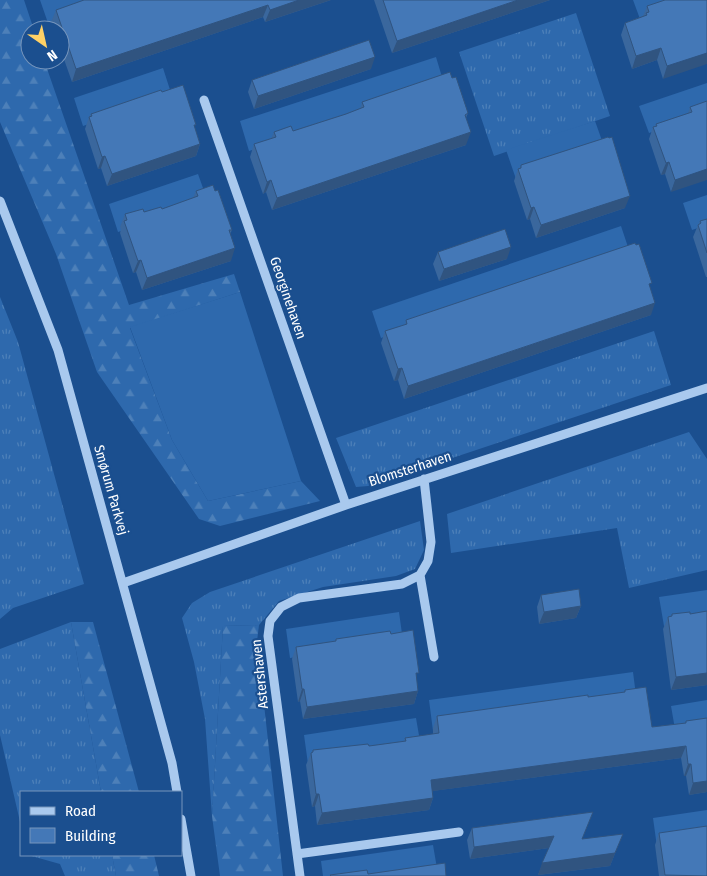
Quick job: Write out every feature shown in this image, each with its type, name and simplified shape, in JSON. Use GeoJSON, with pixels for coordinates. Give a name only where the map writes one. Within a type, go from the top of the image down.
{"type":"FeatureCollection","features":[{"type":"Feature","properties":{"kind":"street","name":"Georginehaven"},"geometry":{"type":"LineString","coordinates":[[204,100],[346,505]]}},
{"type":"Feature","properties":{"kind":"street","name":"Smørum Parkvej"},"geometry":{"type":"LineString","coordinates":[[0,201],[58,350],[172,763],[177,791]]}},
{"type":"Feature","properties":{"kind":"street","name":"Blomsterhaven"},"geometry":{"type":"LineString","coordinates":[[123,583],[346,505],[707,388]]}},
{"type":"Feature","properties":{"kind":"street"},"geometry":{"type":"LineString","coordinates":[[424,479],[432,542],[428,561],[420,575],[434,656]]}},
{"type":"Feature","properties":{"kind":"street","name":"Astershaven"},"geometry":{"type":"LineString","coordinates":[[300,876],[268,636],[270,621],[281,607],[299,598],[402,584],[420,575]]}},
{"type":"Feature","properties":{"kind":"street"},"geometry":{"type":"LineString","coordinates":[[182,826],[191,876]]}},
{"type":"Feature","properties":{"kind":"street"},"geometry":{"type":"LineString","coordinates":[[297,854],[459,832]]}},
{"type":"Feature","properties":{"kind":"green space"},"geometry":{"type":"Polygon","coordinates":[[[0,0],[24,0],[31,20],[20,20],[20,70],[47,70],[129,305],[234,274],[240,292],[130,328],[172,440],[208,501],[301,481],[320,501],[220,526],[199,519],[97,372],[56,254],[0,122],[0,0]]]}},
{"type":"Feature","properties":{"kind":"green space"},"geometry":{"type":"Polygon","coordinates":[[[40,0],[116,0],[57,20],[47,20],[40,0]]]}},
{"type":"Feature","properties":{"kind":"green space"},"geometry":{"type":"Polygon","coordinates":[[[633,0],[699,0],[640,19],[633,0]]]}},
{"type":"Feature","properties":{"kind":"green space"},"geometry":{"type":"Polygon","coordinates":[[[576,13],[610,116],[494,156],[459,52],[576,13]]]}},
{"type":"Feature","properties":{"kind":"green space"},"geometry":{"type":"Polygon","coordinates":[[[436,57],[445,87],[249,151],[240,121],[436,57]]]}},
{"type":"Feature","properties":{"kind":"green space"},"geometry":{"type":"Polygon","coordinates":[[[163,68],[172,96],[83,126],[74,98],[163,68]]]}},
{"type":"Feature","properties":{"kind":"green space"},"geometry":{"type":"Polygon","coordinates":[[[707,83],[707,114],[649,133],[639,106],[707,83]]]}},
{"type":"Feature","properties":{"kind":"green space"},"geometry":{"type":"Polygon","coordinates":[[[595,121],[605,149],[516,179],[506,150],[595,121]]]}},
{"type":"Feature","properties":{"kind":"green space"},"geometry":{"type":"Polygon","coordinates":[[[198,174],[208,202],[118,232],[109,204],[198,174]]]}},
{"type":"Feature","properties":{"kind":"green space"},"geometry":{"type":"Polygon","coordinates":[[[707,195],[707,225],[692,230],[683,203],[707,195]]]}},
{"type":"Feature","properties":{"kind":"green space"},"geometry":{"type":"Polygon","coordinates":[[[621,226],[630,253],[381,338],[372,311],[621,226]]]}},
{"type":"Feature","properties":{"kind":"green space"},"geometry":{"type":"Polygon","coordinates":[[[240,292],[301,481],[208,501],[172,440],[130,327],[240,292]]]}},
{"type":"Feature","properties":{"kind":"green space"},"geometry":{"type":"Polygon","coordinates":[[[0,297],[18,342],[84,584],[13,608],[0,619],[0,297]]]}},
{"type":"Feature","properties":{"kind":"green space"},"geometry":{"type":"Polygon","coordinates":[[[654,331],[671,385],[368,486],[356,487],[336,438],[654,331]]]}},
{"type":"Feature","properties":{"kind":"green space"},"geometry":{"type":"Polygon","coordinates":[[[689,432],[707,459],[707,570],[629,588],[617,528],[451,553],[447,514],[689,432]]]}},
{"type":"Feature","properties":{"kind":"green space"},"geometry":{"type":"Polygon","coordinates":[[[420,521],[424,550],[415,569],[396,576],[323,587],[279,601],[259,625],[223,626],[212,816],[205,719],[194,662],[182,618],[192,603],[210,592],[420,521]]]}},
{"type":"Feature","properties":{"kind":"green space"},"geometry":{"type":"Polygon","coordinates":[[[707,590],[707,619],[664,626],[659,597],[707,590]]]}},
{"type":"Feature","properties":{"kind":"green space"},"geometry":{"type":"Polygon","coordinates":[[[399,612],[403,641],[290,658],[286,629],[399,612]]]}},
{"type":"Feature","properties":{"kind":"green space"},"geometry":{"type":"Polygon","coordinates":[[[71,622],[101,791],[20,791],[20,822],[0,735],[0,649],[71,622]]]}},
{"type":"Feature","properties":{"kind":"green space"},"geometry":{"type":"Polygon","coordinates":[[[71,622],[93,622],[139,791],[101,791],[71,622]]]}},
{"type":"Feature","properties":{"kind":"green space"},"geometry":{"type":"Polygon","coordinates":[[[259,625],[257,641],[283,876],[220,876],[212,816],[223,626],[259,625]]]}},
{"type":"Feature","properties":{"kind":"green space"},"geometry":{"type":"Polygon","coordinates":[[[633,672],[637,703],[433,731],[429,700],[633,672]]]}},
{"type":"Feature","properties":{"kind":"green space"},"geometry":{"type":"Polygon","coordinates":[[[707,700],[707,731],[676,735],[671,706],[707,700]]]}},
{"type":"Feature","properties":{"kind":"green space"},"geometry":{"type":"Polygon","coordinates":[[[416,718],[421,747],[308,764],[304,735],[416,718]]]}},
{"type":"Feature","properties":{"kind":"green space"},"geometry":{"type":"Polygon","coordinates":[[[707,810],[707,840],[657,847],[653,818],[707,810]]]}},
{"type":"Feature","properties":{"kind":"green space"},"geometry":{"type":"Polygon","coordinates":[[[433,845],[438,874],[424,876],[323,876],[321,861],[433,845]]]}},
{"type":"Feature","properties":{"kind":"green space"},"geometry":{"type":"Polygon","coordinates":[[[32,856],[112,856],[116,876],[65,876],[60,864],[32,856]]]}},
{"type":"Feature","properties":{"kind":"green space"},"geometry":{"type":"Polygon","coordinates":[[[112,856],[154,856],[159,876],[116,876],[112,856]]]}},
{"type":"Feature","properties":{"kind":"building"},"geometry":{"type":"Polygon","coordinates":[[[84,0],[299,0],[270,10],[268,5],[76,69],[70,51],[70,20],[59,20],[56,10],[84,0]]]}},
{"type":"Feature","properties":{"kind":"building"},"geometry":{"type":"Polygon","coordinates":[[[383,0],[518,0],[397,41],[383,0]]]}},
{"type":"Feature","properties":{"kind":"building"},"geometry":{"type":"Polygon","coordinates":[[[665,0],[707,0],[707,53],[667,66],[661,48],[636,56],[625,23],[647,15],[646,13],[649,12],[647,6],[665,0]]]}},
{"type":"Feature","properties":{"kind":"building"},"geometry":{"type":"Polygon","coordinates":[[[369,40],[375,57],[258,96],[252,80],[369,40]]]}},
{"type":"Feature","properties":{"kind":"building"},"geometry":{"type":"Polygon","coordinates":[[[450,72],[452,78],[456,77],[468,113],[465,115],[471,132],[277,198],[271,180],[267,182],[254,144],[276,137],[274,132],[291,126],[293,131],[346,114],[364,107],[362,102],[450,72]]]}},
{"type":"Feature","properties":{"kind":"building"},"geometry":{"type":"Polygon","coordinates":[[[183,85],[200,144],[112,174],[105,156],[102,157],[89,117],[92,116],[91,114],[161,90],[162,92],[183,85]]]}},
{"type":"Feature","properties":{"kind":"building"},"geometry":{"type":"Polygon","coordinates":[[[707,101],[707,169],[675,180],[669,162],[666,163],[653,127],[657,126],[656,124],[692,112],[690,107],[707,101]]]}},
{"type":"Feature","properties":{"kind":"building"},"geometry":{"type":"Polygon","coordinates":[[[612,137],[630,196],[541,225],[534,207],[531,208],[518,169],[521,168],[521,165],[612,137]]]}},
{"type":"Feature","properties":{"kind":"building"},"geometry":{"type":"Polygon","coordinates":[[[213,185],[215,191],[218,190],[232,230],[229,230],[235,248],[147,278],[141,260],[138,261],[124,221],[127,220],[125,214],[143,209],[144,212],[161,207],[162,209],[198,196],[196,191],[213,185]]]}},
{"type":"Feature","properties":{"kind":"building"},"geometry":{"type":"Polygon","coordinates":[[[707,219],[707,253],[698,225],[701,223],[700,221],[707,219]]]}},
{"type":"Feature","properties":{"kind":"building"},"geometry":{"type":"Polygon","coordinates":[[[505,229],[511,247],[444,269],[438,252],[505,229]]]}},
{"type":"Feature","properties":{"kind":"building"},"geometry":{"type":"Polygon","coordinates":[[[635,243],[636,245],[639,244],[652,283],[649,284],[655,303],[408,386],[402,368],[398,369],[385,331],[407,324],[406,320],[635,243]]]}},
{"type":"Feature","properties":{"kind":"building"},"geometry":{"type":"Polygon","coordinates":[[[579,589],[581,606],[544,612],[541,595],[579,589]]]}},
{"type":"Feature","properties":{"kind":"building"},"geometry":{"type":"Polygon","coordinates":[[[707,611],[707,673],[676,677],[668,617],[672,616],[672,614],[690,612],[690,614],[707,611]]]}},
{"type":"Feature","properties":{"kind":"building"},"geometry":{"type":"Polygon","coordinates":[[[413,630],[419,673],[416,673],[418,691],[307,707],[304,689],[302,689],[296,647],[390,631],[391,634],[413,630]]]}},
{"type":"Feature","properties":{"kind":"building"},"geometry":{"type":"Polygon","coordinates":[[[646,687],[652,727],[686,723],[686,721],[707,718],[707,781],[693,783],[691,764],[688,764],[686,746],[431,780],[433,798],[322,813],[319,794],[316,794],[311,753],[313,750],[368,744],[369,746],[406,741],[405,738],[439,733],[437,716],[588,695],[588,697],[625,692],[625,690],[646,687]]]}},
{"type":"Feature","properties":{"kind":"building"},"geometry":{"type":"Polygon","coordinates":[[[593,812],[582,839],[623,834],[615,853],[542,863],[554,836],[474,847],[472,828],[593,812]]]}},
{"type":"Feature","properties":{"kind":"building"},"geometry":{"type":"Polygon","coordinates":[[[707,826],[707,876],[665,875],[659,833],[707,826]]]}},
{"type":"Feature","properties":{"kind":"building"},"geometry":{"type":"Polygon","coordinates":[[[445,863],[446,876],[330,875],[367,870],[368,874],[445,863]]]}}]}
